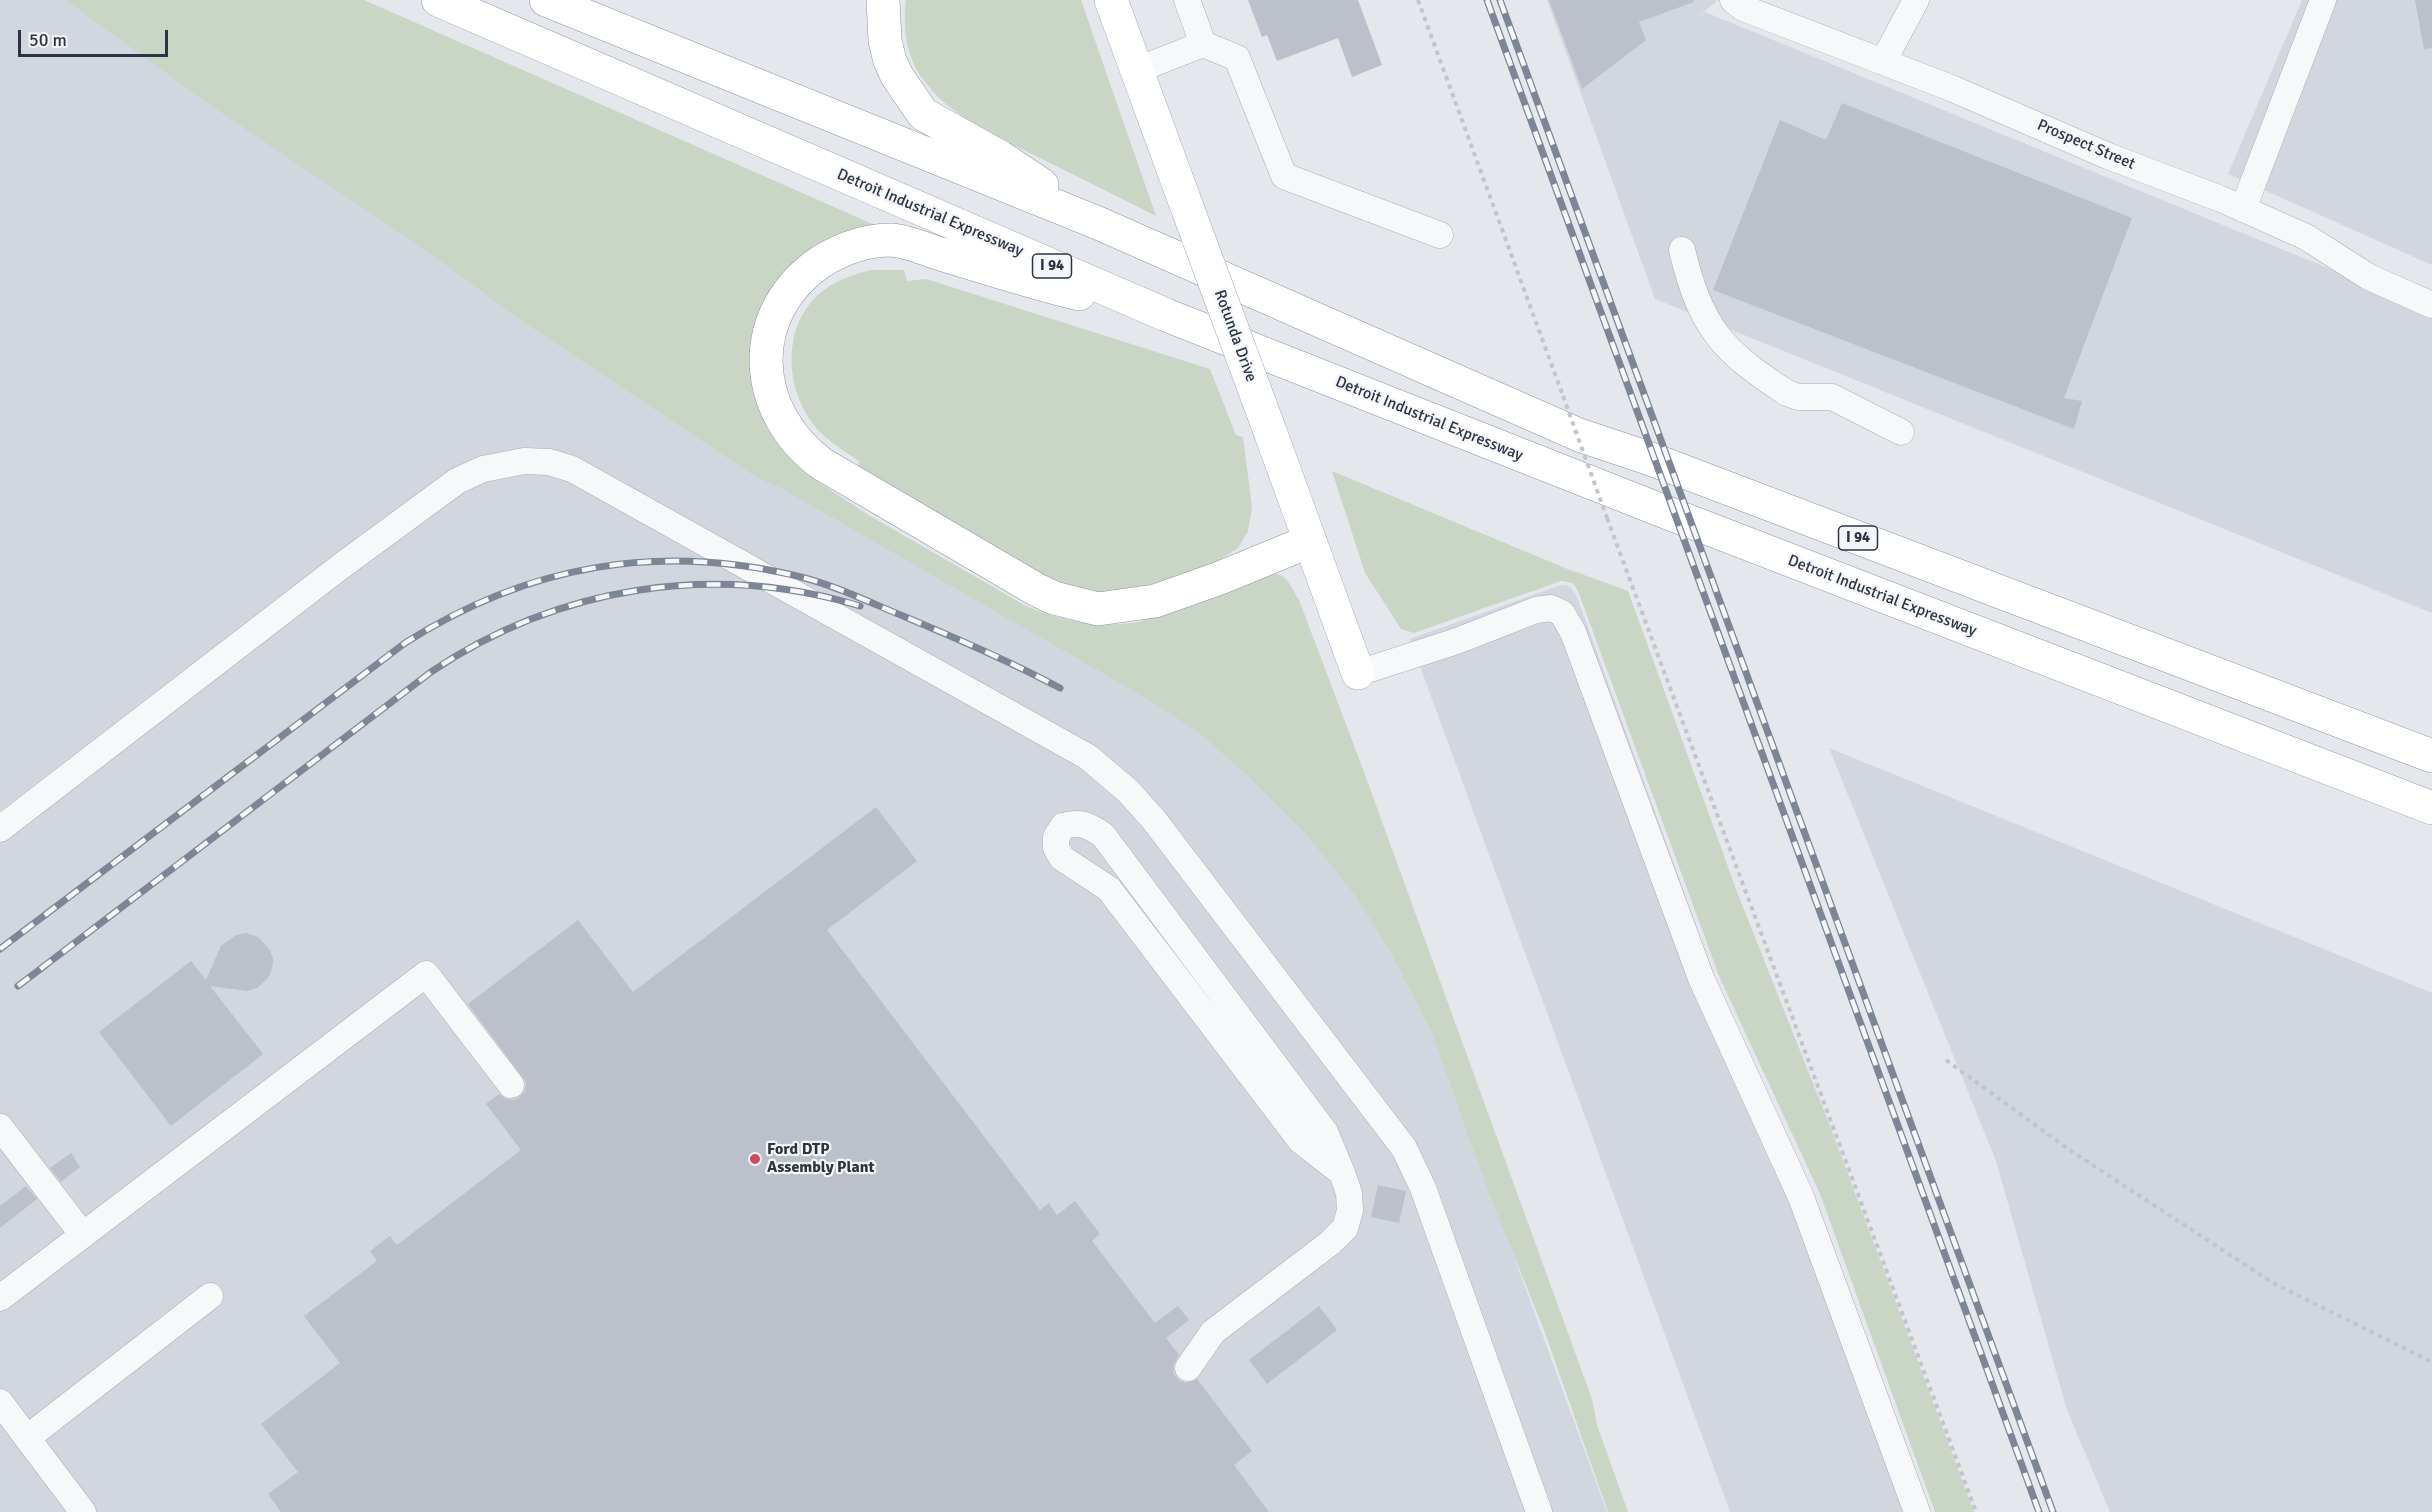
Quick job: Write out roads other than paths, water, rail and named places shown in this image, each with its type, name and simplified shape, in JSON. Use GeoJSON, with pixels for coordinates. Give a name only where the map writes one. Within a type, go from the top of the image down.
{"type":"FeatureCollection","features":[{"type":"Feature","properties":{"kind":"main road","name":"Detroit Industrial Expressway"},"geometry":{"type":"LineString","coordinates":[[438,0],[1166,315],[1684,519],[2432,808]]}},
{"type":"Feature","properties":{"kind":"main road","name":"I 94"},"geometry":{"type":"LineString","coordinates":[[546,0],[1098,224],[1579,435],[1648,458],[2432,756]]}},
{"type":"Feature","properties":{"kind":"main road"},"geometry":{"type":"LineString","coordinates":[[883,0],[885,41],[890,61],[897,76],[923,114],[1000,157],[1098,224]]}},
{"type":"Feature","properties":{"kind":"main road","name":"Rotunda Drive"},"geometry":{"type":"LineString","coordinates":[[1111,0],[1358,673]]}},
{"type":"Feature","properties":{"kind":"main road"},"geometry":{"type":"LineString","coordinates":[[1166,315],[1023,280],[893,240],[870,242],[832,255],[813,268],[792,288],[777,313],[768,339],[765,367],[770,394],[780,420],[796,443],[822,464],[1037,590],[1071,603],[1098,609],[1155,601],[1220,578],[1310,541]]}},
{"type":"Feature","properties":{"kind":"street"},"geometry":{"type":"LineString","coordinates":[[1187,0],[1203,44]]}},
{"type":"Feature","properties":{"kind":"street","name":"Prospect Street"},"geometry":{"type":"LineString","coordinates":[[1733,0],[1743,8],[1951,88],[2108,156],[2243,209],[2306,237],[2368,277],[2432,304]]}},
{"type":"Feature","properties":{"kind":"street"},"geometry":{"type":"LineString","coordinates":[[1884,62],[1916,0]]}},
{"type":"Feature","properties":{"kind":"street"},"geometry":{"type":"LineString","coordinates":[[2243,209],[2323,0]]}},
{"type":"Feature","properties":{"kind":"street"},"geometry":{"type":"LineString","coordinates":[[1137,69],[1203,44],[1237,57],[1284,176],[1440,235]]}},
{"type":"Feature","properties":{"kind":"street"},"geometry":{"type":"LineString","coordinates":[[1682,250],[1691,289],[1701,312],[1713,332],[1732,352],[1787,393],[1798,397],[1832,398],[1901,432]]}},
{"type":"Feature","properties":{"kind":"street"},"geometry":{"type":"LineString","coordinates":[[0,829],[346,563],[457,481],[483,469],[524,461],[549,462],[572,469],[594,479],[1088,757],[1129,792],[1161,830],[1404,1148],[1423,1188],[1539,1512]]}},
{"type":"Feature","properties":{"kind":"street"},"geometry":{"type":"LineString","coordinates":[[1358,673],[1457,641],[1536,610],[1551,609],[1563,613],[1573,632],[1701,978],[1801,1197],[1917,1512]]}},
{"type":"Feature","properties":{"kind":"street"},"geometry":{"type":"LineString","coordinates":[[1188,1368],[1213,1332],[1330,1243],[1345,1228],[1350,1210],[1349,1193],[1325,1132],[1102,835],[1088,824],[1074,822],[1063,826],[1056,837],[1056,848],[1062,858],[1109,889],[1300,1141],[1341,1173]]}},
{"type":"Feature","properties":{"kind":"street"},"geometry":{"type":"LineString","coordinates":[[0,1298],[426,974],[511,1085]]}},
{"type":"Feature","properties":{"kind":"street"},"geometry":{"type":"LineString","coordinates":[[0,1126],[83,1235]]}},
{"type":"Feature","properties":{"kind":"street"},"geometry":{"type":"LineString","coordinates":[[27,1438],[210,1296]]}},
{"type":"Feature","properties":{"kind":"street"},"geometry":{"type":"LineString","coordinates":[[0,1402],[83,1512]]}},
{"type":"Feature","properties":{"kind":"railway"},"geometry":{"type":"LineString","coordinates":[[1487,0],[2039,1512]]}},
{"type":"Feature","properties":{"kind":"railway"},"geometry":{"type":"LineString","coordinates":[[1500,0],[2053,1512]]}},
{"type":"Feature","properties":{"kind":"railway"},"geometry":{"type":"LineString","coordinates":[[0,949],[405,643],[451,616],[499,595],[547,579],[596,568],[645,562],[696,562],[748,567],[801,577],[840,590],[943,633],[1060,688]]}},
{"type":"Feature","properties":{"kind":"railway"},"geometry":{"type":"LineString","coordinates":[[18,986],[431,672],[480,643],[531,619],[584,602],[638,590],[693,585],[749,586],[805,593],[860,606]]}},
{"type":"Feature","properties":{"kind":"place","name":"Ford DTP Assembly Plant"},"geometry":{"type":"Point","coordinates":[755,1159]}}]}
